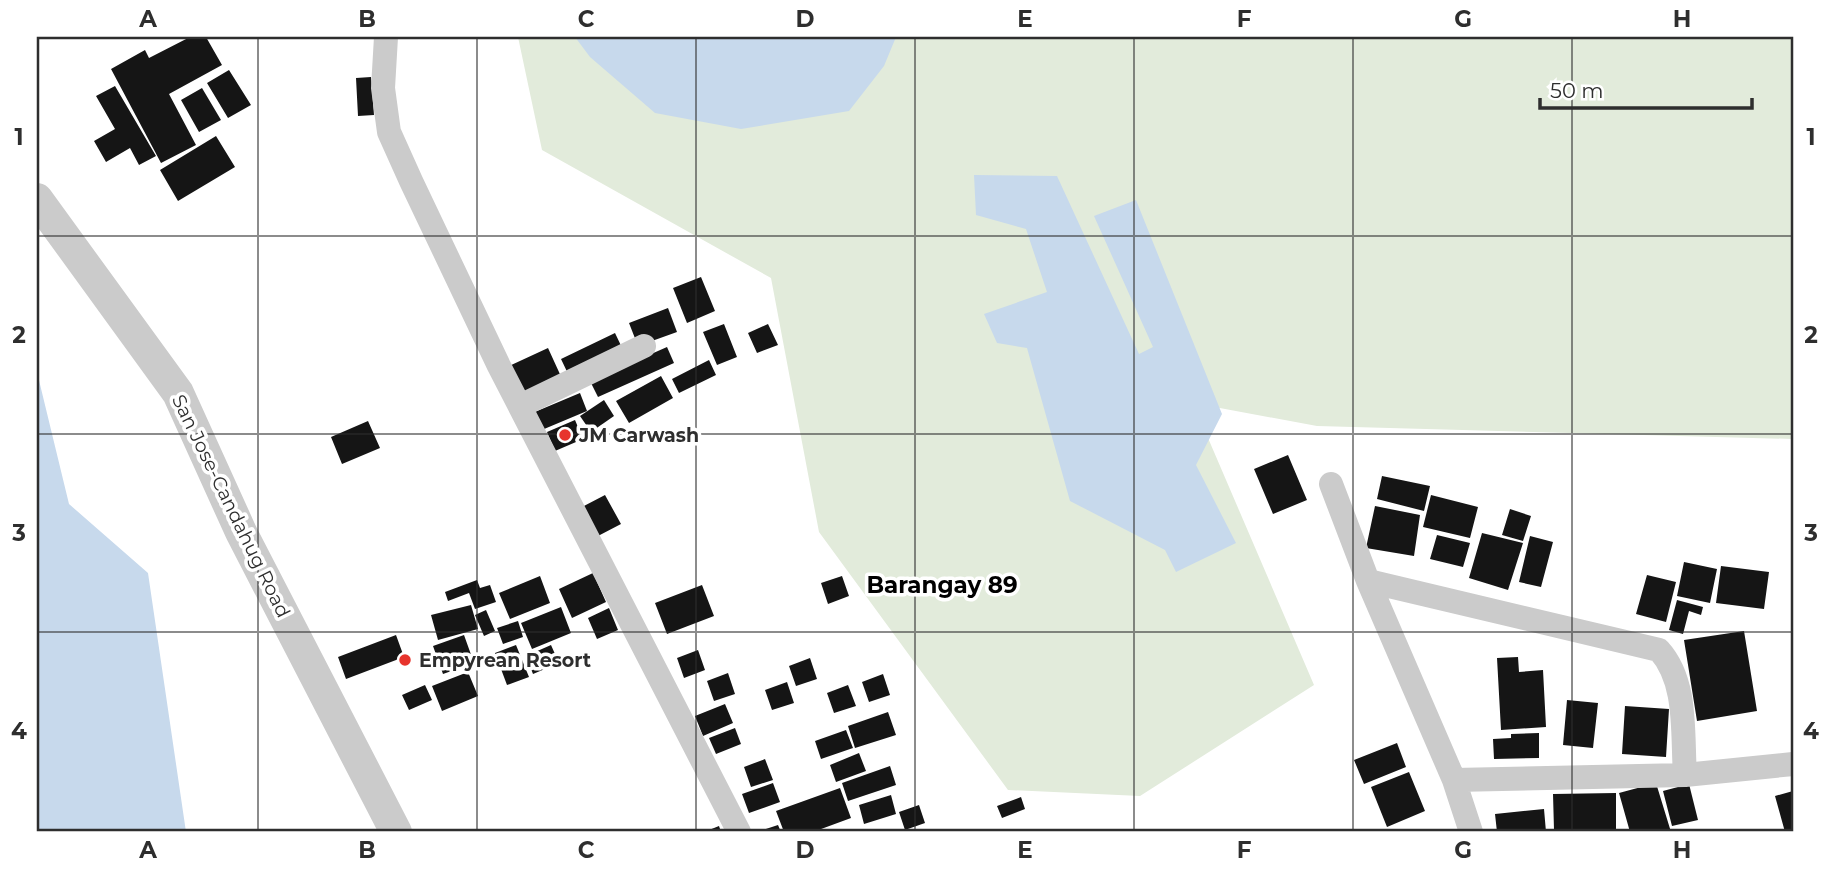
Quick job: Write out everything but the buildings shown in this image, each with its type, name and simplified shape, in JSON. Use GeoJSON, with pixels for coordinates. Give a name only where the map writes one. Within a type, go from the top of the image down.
{"type":"FeatureCollection","features":[{"type":"Feature","properties":{"kind":"street"},"geometry":{"type":"LineString","coordinates":[[386,37],[383,88],[389,132],[520,406],[739,832]]}},
{"type":"Feature","properties":{"kind":"street","name":"San Jose-Candahug Road"},"geometry":{"type":"LineString","coordinates":[[37,199],[177,393],[242,531],[396,832]]}},
{"type":"Feature","properties":{"kind":"street"},"geometry":{"type":"LineString","coordinates":[[520,406],[644,346]]}},
{"type":"Feature","properties":{"kind":"street"},"geometry":{"type":"LineString","coordinates":[[1331,484],[1368,581],[1454,780],[1471,832]]}},
{"type":"Feature","properties":{"kind":"street"},"geometry":{"type":"LineString","coordinates":[[1368,581],[1659,650],[1671,663],[1678,681],[1685,775]]}},
{"type":"Feature","properties":{"kind":"street"},"geometry":{"type":"LineString","coordinates":[[1454,780],[1685,775],[1793,764]]}},
{"type":"Feature","properties":{"kind":"green space"},"geometry":{"type":"Polygon","coordinates":[[[518,37],[1793,37],[1793,439],[1317,426],[1193,403],[1314,685],[1140,796],[1008,790],[819,532],[771,278],[542,150],[518,37]]]}},
{"type":"Feature","properties":{"kind":"water"},"geometry":{"type":"Polygon","coordinates":[[[575,37],[896,37],[884,66],[849,111],[741,129],[655,113],[590,57],[575,37]]]}},
{"type":"Feature","properties":{"kind":"water"},"geometry":{"type":"Polygon","coordinates":[[[974,175],[1057,176],[1139,354],[1153,347],[1094,216],[1136,200],[1222,414],[1196,465],[1236,543],[1176,572],[1165,550],[1070,501],[1027,348],[997,343],[984,314],[1047,292],[1026,229],[976,215],[974,175]]]}},
{"type":"Feature","properties":{"kind":"water"},"geometry":{"type":"Polygon","coordinates":[[[37,372],[69,504],[148,573],[186,832],[37,832],[37,372]]]}},
{"type":"Feature","properties":{"kind":"place","name":"JM Carwash"},"geometry":{"type":"Point","coordinates":[565,435]}},
{"type":"Feature","properties":{"kind":"place","name":"Empyrean Resort"},"geometry":{"type":"Point","coordinates":[405,660]}},
{"type":"Feature","properties":{"kind":"district","name":"Barangay 89"},"geometry":{"type":"Point","coordinates":[942,585]}}]}
